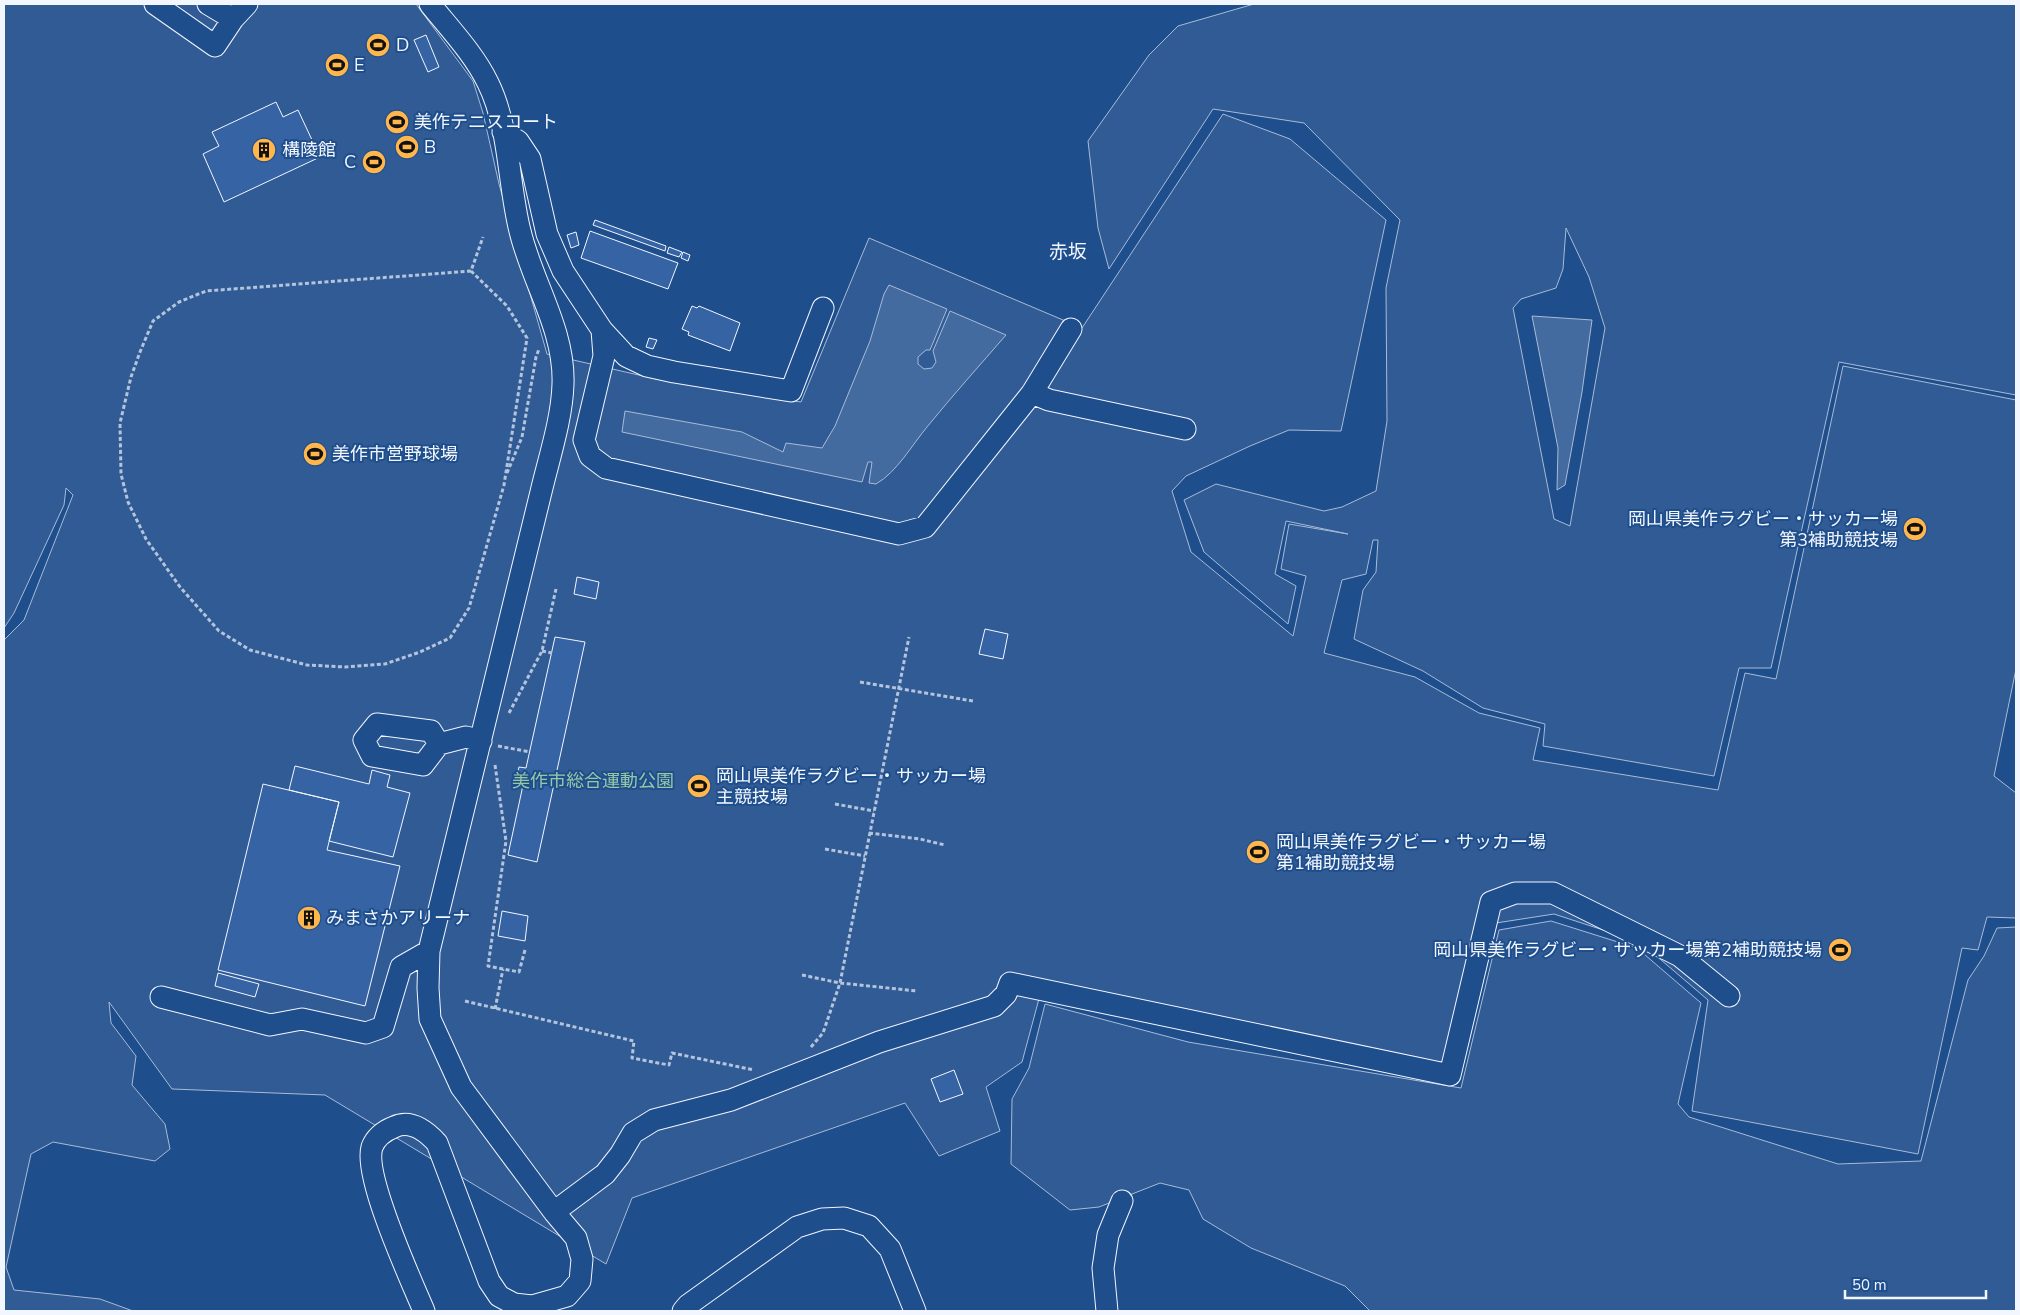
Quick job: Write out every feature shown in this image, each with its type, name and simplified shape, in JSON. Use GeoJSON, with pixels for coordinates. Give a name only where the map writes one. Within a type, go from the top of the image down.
{"type":"FeatureCollection","features":[{"type":"Feature","properties":{"kind":"street"},"geometry":{"type":"LineString","coordinates":[[155,4],[215,46],[240,11],[208,4]]}},
{"type":"Feature","properties":{"kind":"street"},"geometry":{"type":"LineString","coordinates":[[424,1311],[376,1191],[372,1168],[372,1148],[381,1133],[396,1125],[412,1125],[425,1131],[437,1143],[489,1281],[499,1296],[514,1304],[532,1306],[567,1296],[580,1281],[582,1259],[576,1238],[554,1212],[461,1087],[430,1019],[428,988],[429,951],[554,436],[563,384],[560,348],[520,232],[498,109],[488,83],[465,47],[430,4]]}},
{"type":"Feature","properties":{"kind":"street"},"geometry":{"type":"LineString","coordinates":[[503,132],[518,140],[530,159],[547,234],[563,271],[602,330],[626,356],[647,366],[674,372],[791,391],[823,308]]}},
{"type":"Feature","properties":{"kind":"street"},"geometry":{"type":"LineString","coordinates":[[602,330],[604,356],[584,440],[590,456],[606,468],[899,534],[925,527],[1032,393],[1072,330]]}},
{"type":"Feature","properties":{"kind":"street"},"geometry":{"type":"LineString","coordinates":[[1032,393],[1049,400],[1184,430]]}},
{"type":"Feature","properties":{"kind":"street"},"geometry":{"type":"LineString","coordinates":[[439,744],[466,737],[481,741]]}},
{"type":"Feature","properties":{"kind":"street"},"geometry":{"type":"LineString","coordinates":[[554,1212],[604,1174],[620,1155],[633,1134],[654,1120],[731,1100],[879,1042],[994,1006],[1006,994],[1010,983],[1450,1074],[1491,902],[1515,893],[1553,893],[1680,956],[1729,996]]}},
{"type":"Feature","properties":{"kind":"street"},"geometry":{"type":"LineString","coordinates":[[161,996],[270,1025],[302,1019],[366,1033],[383,1027],[402,967],[429,951]]}},
{"type":"Feature","properties":{"kind":"street"},"geometry":{"type":"LineString","coordinates":[[1107,1311],[1103,1268],[1108,1235],[1122,1200]]}},
{"type":"Feature","properties":{"kind":"street"},"geometry":{"type":"LineString","coordinates":[[683,1311],[688,1305],[797,1228],[822,1220],[844,1218],[869,1226],[890,1249],[915,1311]]}},
{"type":"Feature","properties":{"kind":"path"},"geometry":{"type":"LineString","coordinates":[[471,271],[483,237]]}},
{"type":"Feature","properties":{"kind":"path"},"geometry":{"type":"LineString","coordinates":[[505,479],[527,338],[507,306],[471,271],[206,291],[179,302],[154,321],[131,377],[120,423],[121,474],[128,502],[146,539],[180,587],[219,631],[250,650],[307,665],[345,667],[385,664],[420,652],[450,638],[469,608],[505,479],[522,437],[536,357],[541,344],[543,353]]}},
{"type":"Feature","properties":{"kind":"path"},"geometry":{"type":"LineString","coordinates":[[506,719],[542,650],[556,589]]}},
{"type":"Feature","properties":{"kind":"path"},"geometry":{"type":"LineString","coordinates":[[806,1053],[823,1033],[840,983],[909,637]]}},
{"type":"Feature","properties":{"kind":"path"},"geometry":{"type":"LineString","coordinates":[[542,650],[552,653]]}},
{"type":"Feature","properties":{"kind":"path"},"geometry":{"type":"LineString","coordinates":[[860,682],[972,701]]}},
{"type":"Feature","properties":{"kind":"path"},"geometry":{"type":"LineString","coordinates":[[481,741],[530,752]]}},
{"type":"Feature","properties":{"kind":"path"},"geometry":{"type":"LineString","coordinates":[[495,764],[506,841],[488,966],[519,972],[525,950]]}},
{"type":"Feature","properties":{"kind":"path"},"geometry":{"type":"LineString","coordinates":[[835,804],[874,811]]}},
{"type":"Feature","properties":{"kind":"path"},"geometry":{"type":"LineString","coordinates":[[869,833],[920,839],[945,846]]}},
{"type":"Feature","properties":{"kind":"path"},"geometry":{"type":"LineString","coordinates":[[506,841],[511,842]]}},
{"type":"Feature","properties":{"kind":"path"},"geometry":{"type":"LineString","coordinates":[[826,849],[864,856]]}},
{"type":"Feature","properties":{"kind":"path"},"geometry":{"type":"LineString","coordinates":[[495,1009],[503,969]]}},
{"type":"Feature","properties":{"kind":"path"},"geometry":{"type":"LineString","coordinates":[[802,975],[840,983],[917,991]]}},
{"type":"Feature","properties":{"kind":"path"},"geometry":{"type":"LineString","coordinates":[[465,1002],[634,1041],[632,1058],[669,1065],[672,1054],[756,1070]]}},
{"type":"Feature","properties":{"kind":"green space","name":"美作市総合運動公園"},"geometry":{"type":"Polygon","coordinates":[[[4,4],[416,4],[473,81],[483,113],[499,184],[547,354],[656,379],[801,402],[869,238],[1082,328],[1223,114],[1290,139],[1386,220],[1341,431],[1289,430],[1186,476],[1172,491],[1191,552],[1293,636],[1306,576],[1281,569],[1289,524],[1348,534],[1286,521],[1275,574],[1296,586],[1288,624],[1204,552],[1184,500],[1216,484],[1324,511],[1342,507],[1376,491],[1387,421],[1386,288],[1400,220],[1304,123],[1213,109],[1109,269],[1098,228],[1088,141],[1149,55],[1178,26],[1254,4],[2016,4],[2016,395],[1839,362],[1771,668],[1739,668],[1714,776],[1543,746],[1545,724],[1483,708],[1423,671],[1354,639],[1363,590],[1376,572],[1378,540],[1373,540],[1366,574],[1342,580],[1324,653],[1415,677],[1479,713],[1540,728],[1533,760],[1718,790],[1745,673],[1776,679],[1843,366],[2016,400],[2016,669],[1994,776],[2016,793],[2016,918],[1987,917],[1978,950],[1962,948],[1918,1154],[1692,1111],[1708,1000],[1640,942],[1554,914],[1496,923],[1456,1082],[1040,995],[1022,1062],[986,1087],[1000,1131],[939,1156],[905,1103],[632,1198],[606,1264],[325,1095],[172,1089],[109,1002],[111,1023],[136,1056],[132,1085],[165,1124],[170,1149],[155,1161],[53,1142],[31,1154],[6,1267],[14,1290],[100,1299],[133,1311],[4,1311],[4,640],[24,620],[73,495],[66,488],[64,505],[14,613],[4,628],[4,4]],[[1566,228],[1563,269],[1556,288],[1521,299],[1513,308],[1554,519],[1570,526],[1605,328],[1589,277],[1566,228]]]}},
{"type":"Feature","properties":{"kind":"green space"},"geometry":{"type":"Polygon","coordinates":[[[1551,921],[1637,948],[1701,1003],[1678,1104],[1689,1117],[1838,1164],[1921,1161],[1968,980],[1984,956],[1997,928],[2016,927],[2016,1311],[1370,1311],[1345,1286],[1251,1248],[1203,1219],[1189,1190],[1160,1183],[1099,1207],[1070,1210],[1011,1164],[1012,1099],[1029,1068],[1045,1004],[1188,1042],[1461,1088],[1499,930],[1551,921]]]}},
{"type":"Feature","properties":{"kind":"shaded area"},"geometry":{"type":"Polygon","coordinates":[[[889,285],[947,309],[930,350],[926,350],[918,357],[918,364],[924,369],[932,368],[936,362],[933,351],[950,311],[1006,335],[921,434],[891,473],[876,484],[869,483],[872,462],[868,462],[862,482],[622,432],[625,411],[742,432],[783,452],[786,443],[822,448],[835,426],[870,341],[884,294],[889,285]]]}},
{"type":"Feature","properties":{"kind":"shaded area"},"geometry":{"type":"Polygon","coordinates":[[[1532,316],[1592,320],[1582,392],[1565,485],[1557,490],[1558,448],[1532,316]]]}},
{"type":"Feature","properties":{"kind":"building"},"geometry":{"type":"Polygon","coordinates":[[[426,35],[439,67],[428,72],[414,40],[426,35]]]}},
{"type":"Feature","properties":{"kind":"building","name":"構陵館"},"geometry":{"type":"Polygon","coordinates":[[[276,102],[283,117],[298,110],[320,157],[224,202],[203,154],[219,146],[212,132],[276,102]]]}},
{"type":"Feature","properties":{"kind":"building"},"geometry":{"type":"Polygon","coordinates":[[[595,220],[666,246],[665,251],[593,225],[595,220]]]}},
{"type":"Feature","properties":{"kind":"building"},"geometry":{"type":"Polygon","coordinates":[[[590,231],[678,263],[668,289],[581,258],[590,231]]]}},
{"type":"Feature","properties":{"kind":"building"},"geometry":{"type":"Polygon","coordinates":[[[576,232],[579,245],[571,248],[567,235],[576,232]]]}},
{"type":"Feature","properties":{"kind":"building"},"geometry":{"type":"Polygon","coordinates":[[[669,247],[682,252],[679,257],[667,253],[669,247]]]}},
{"type":"Feature","properties":{"kind":"building"},"geometry":{"type":"Polygon","coordinates":[[[683,252],[690,255],[688,261],[681,258],[683,252]]]}},
{"type":"Feature","properties":{"kind":"building"},"geometry":{"type":"Polygon","coordinates":[[[692,306],[697,308],[699,306],[740,323],[730,351],[688,335],[689,332],[682,329],[692,306]]]}},
{"type":"Feature","properties":{"kind":"building"},"geometry":{"type":"Polygon","coordinates":[[[649,338],[657,340],[653,349],[646,347],[649,338]]]}},
{"type":"Feature","properties":{"kind":"building"},"geometry":{"type":"Polygon","coordinates":[[[577,577],[599,582],[596,599],[574,594],[577,577]]]}},
{"type":"Feature","properties":{"kind":"building"},"geometry":{"type":"Polygon","coordinates":[[[985,629],[1008,634],[1003,659],[979,654],[985,629]]]}},
{"type":"Feature","properties":{"kind":"building"},"geometry":{"type":"Polygon","coordinates":[[[555,637],[585,642],[537,862],[508,855],[523,785],[515,783],[519,767],[526,768],[555,637]]]}},
{"type":"Feature","properties":{"kind":"building"},"geometry":{"type":"Polygon","coordinates":[[[295,766],[369,784],[372,770],[390,775],[387,787],[410,793],[393,857],[329,841],[339,802],[289,790],[295,766]]]}},
{"type":"Feature","properties":{"kind":"building","name":"みまさかアリーナ"},"geometry":{"type":"Polygon","coordinates":[[[263,784],[339,802],[327,850],[400,866],[365,1006],[218,970],[263,784]]]}},
{"type":"Feature","properties":{"kind":"building"},"geometry":{"type":"Polygon","coordinates":[[[502,911],[528,916],[525,941],[498,936],[502,911]]]}},
{"type":"Feature","properties":{"kind":"building"},"geometry":{"type":"Polygon","coordinates":[[[218,973],[259,984],[255,997],[215,986],[218,973]]]}},
{"type":"Feature","properties":{"kind":"building"},"geometry":{"type":"Polygon","coordinates":[[[954,1070],[963,1094],[940,1102],[931,1079],[954,1070]]]}},
{"type":"Feature","properties":{"kind":"place","name":"D"},"geometry":{"type":"Point","coordinates":[378,45]}},
{"type":"Feature","properties":{"kind":"place","name":"E"},"geometry":{"type":"Point","coordinates":[337,65]}},
{"type":"Feature","properties":{"kind":"place","name":"美作テニスコート"},"geometry":{"type":"Point","coordinates":[397,122]}},
{"type":"Feature","properties":{"kind":"place","name":"B"},"geometry":{"type":"Point","coordinates":[407,147]}},
{"type":"Feature","properties":{"kind":"place","name":"構陵館"},"geometry":{"type":"Point","coordinates":[264,150]}},
{"type":"Feature","properties":{"kind":"place","name":"C"},"geometry":{"type":"Point","coordinates":[374,162]}},
{"type":"Feature","properties":{"kind":"place","name":"美作市営野球場"},"geometry":{"type":"Point","coordinates":[315,454]}},
{"type":"Feature","properties":{"kind":"place","name":"岡山県美作ラグビー・サッカー場 第3補助競技場"},"geometry":{"type":"Point","coordinates":[1915,529]}},
{"type":"Feature","properties":{"kind":"place","name":"岡山県美作ラグビー・サッカー場 主競技場"},"geometry":{"type":"Point","coordinates":[699,786]}},
{"type":"Feature","properties":{"kind":"place","name":"岡山県美作ラグビー・サッカー場 第1補助競技場"},"geometry":{"type":"Point","coordinates":[1258,852]}},
{"type":"Feature","properties":{"kind":"place","name":"みまさかアリーナ"},"geometry":{"type":"Point","coordinates":[309,918]}},
{"type":"Feature","properties":{"kind":"place","name":"岡山県美作ラグビー・サッカー場第2補助競技場"},"geometry":{"type":"Point","coordinates":[1840,950]}},
{"type":"Feature","properties":{"kind":"district","name":"赤坂"},"geometry":{"type":"Point","coordinates":[1068,251]}}]}
